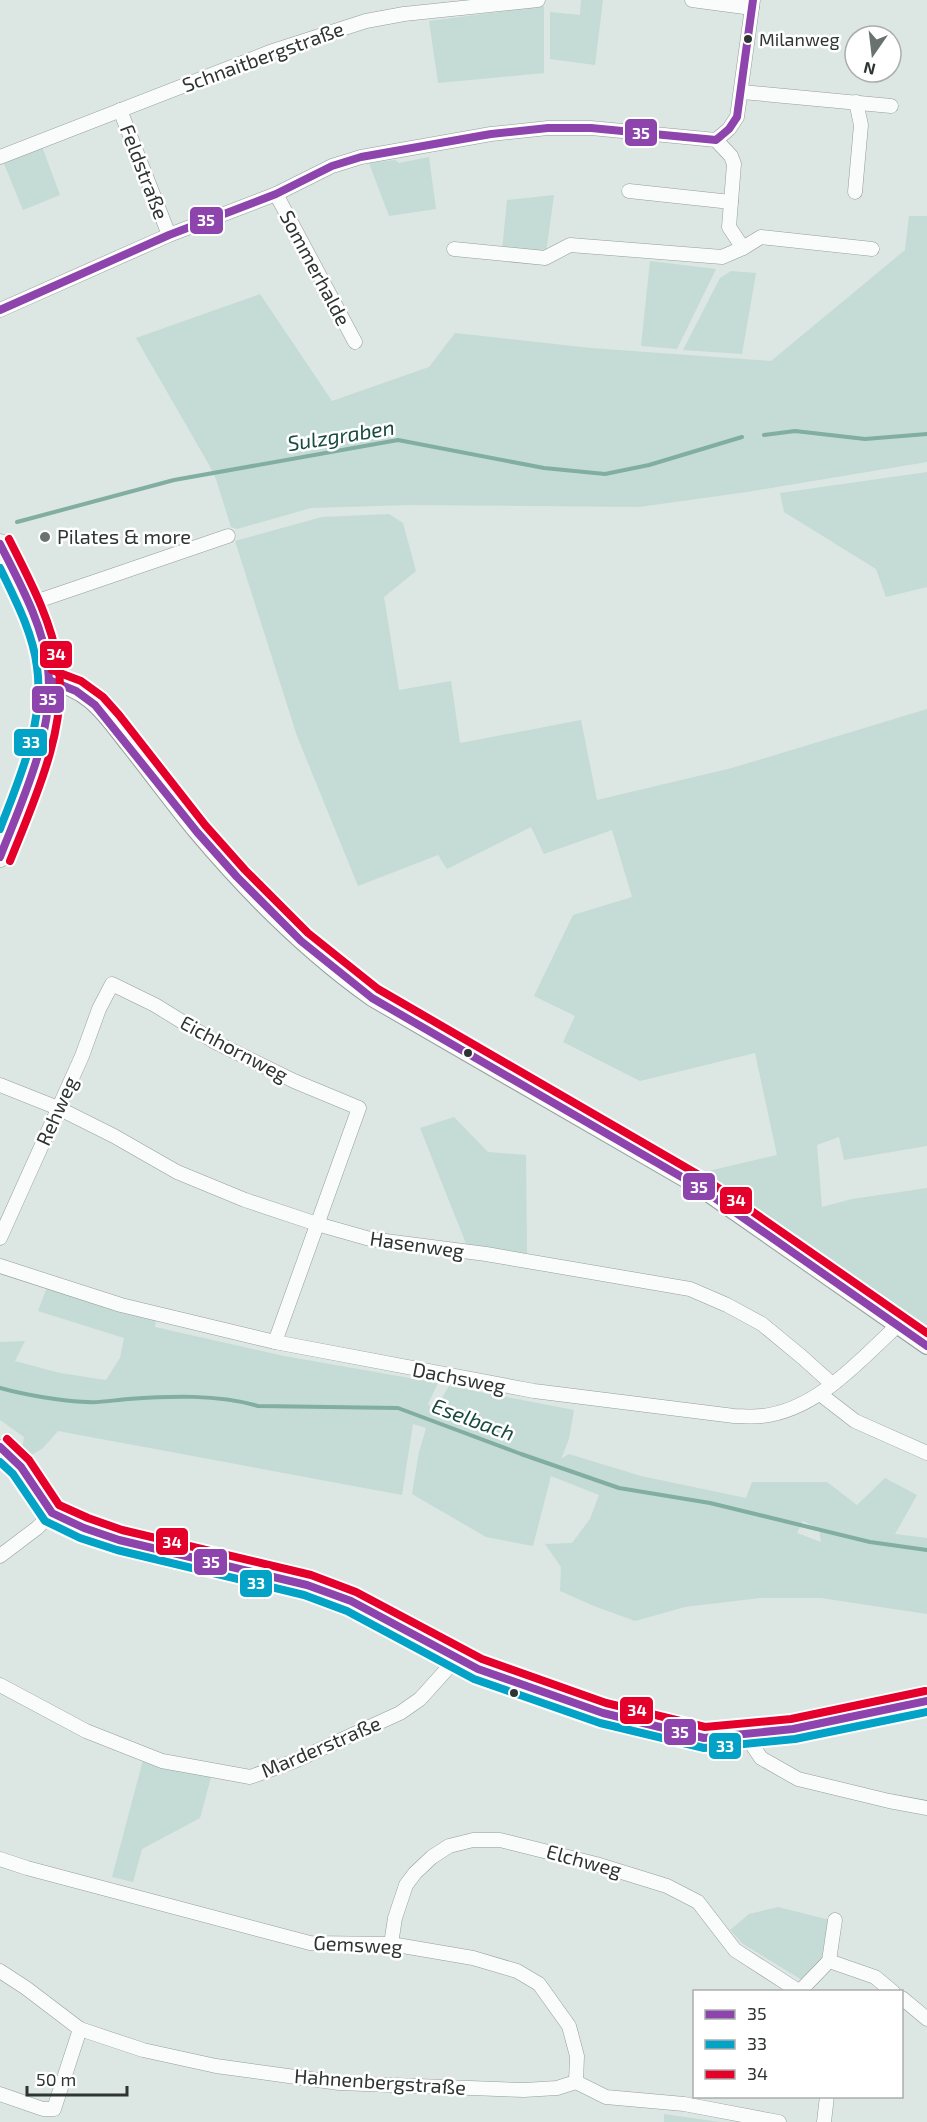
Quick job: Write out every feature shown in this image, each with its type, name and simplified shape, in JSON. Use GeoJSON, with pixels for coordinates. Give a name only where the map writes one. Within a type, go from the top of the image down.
{"type":"FeatureCollection","features":[{"type":"Feature","properties":{"kind":"main road"},"geometry":{"type":"LineString","coordinates":[[0,544],[38,630],[49,680],[40,749],[0,857]]}},
{"type":"Feature","properties":{"kind":"street","name":"Schnaitbergstraße"},"geometry":{"type":"LineString","coordinates":[[0,157],[270,52],[366,21],[404,14],[538,0]]}},
{"type":"Feature","properties":{"kind":"street"},"geometry":{"type":"LineString","coordinates":[[692,0],[752,4],[737,117],[729,129],[716,140]]}},
{"type":"Feature","properties":{"kind":"street"},"geometry":{"type":"LineString","coordinates":[[742,92],[891,106]]}},
{"type":"Feature","properties":{"kind":"street"},"geometry":{"type":"LineString","coordinates":[[855,192],[861,125],[856,102]]}},
{"type":"Feature","properties":{"kind":"street","name":"Feldstraße"},"geometry":{"type":"LineString","coordinates":[[120,110],[169,235]]}},
{"type":"Feature","properties":{"kind":"street"},"geometry":{"type":"LineString","coordinates":[[0,310],[169,235],[276,194],[346,160],[491,134],[548,128],[591,128],[716,140],[731,156],[734,164],[729,228],[743,249]]}},
{"type":"Feature","properties":{"kind":"street"},"geometry":{"type":"LineString","coordinates":[[629,191],[731,202]]}},
{"type":"Feature","properties":{"kind":"street","name":"Sommerhalde"},"geometry":{"type":"LineString","coordinates":[[276,194],[355,342]]}},
{"type":"Feature","properties":{"kind":"street"},"geometry":{"type":"LineString","coordinates":[[454,249],[545,258],[570,244],[722,257],[743,249],[761,237],[872,249]]}},
{"type":"Feature","properties":{"kind":"street"},"geometry":{"type":"LineString","coordinates":[[28,604],[228,536]]}},
{"type":"Feature","properties":{"kind":"street"},"geometry":{"type":"LineString","coordinates":[[49,680],[71,688],[96,706],[108,718],[197,832],[265,908],[313,953],[357,987],[372,998],[699,1187],[927,1346]]}},
{"type":"Feature","properties":{"kind":"street","name":"Eichhornweg"},"geometry":{"type":"LineString","coordinates":[[112,984],[155,1005],[215,1042],[294,1081],[359,1108],[317,1224]]}},
{"type":"Feature","properties":{"kind":"street","name":"Rehweg"},"geometry":{"type":"LineString","coordinates":[[0,1238],[112,984]]}},
{"type":"Feature","properties":{"kind":"street","name":"Hasenweg"},"geometry":{"type":"LineString","coordinates":[[0,1085],[58,1108],[114,1136],[177,1172],[245,1200],[317,1224],[370,1239],[486,1254],[690,1289],[762,1324],[832,1384]]}},
{"type":"Feature","properties":{"kind":"street"},"geometry":{"type":"LineString","coordinates":[[275,1342],[317,1224]]}},
{"type":"Feature","properties":{"kind":"street","name":"Dachsweg"},"geometry":{"type":"LineString","coordinates":[[0,1266],[121,1305],[275,1342],[534,1392],[734,1416],[762,1416],[784,1411],[820,1394],[898,1325]]}},
{"type":"Feature","properties":{"kind":"street"},"geometry":{"type":"LineString","coordinates":[[820,1394],[855,1421],[927,1453]]}},
{"type":"Feature","properties":{"kind":"street"},"geometry":{"type":"LineString","coordinates":[[0,1448],[21,1467],[52,1513],[84,1528],[119,1540],[307,1585],[351,1601],[478,1669],[603,1713],[704,1738],[793,1729],[927,1701]]}},
{"type":"Feature","properties":{"kind":"street"},"geometry":{"type":"LineString","coordinates":[[0,1556],[37,1528],[52,1513]]}},
{"type":"Feature","properties":{"kind":"street","name":"Marderstraße"},"geometry":{"type":"LineString","coordinates":[[0,1685],[86,1731],[162,1761],[250,1777],[295,1761],[400,1713],[420,1700],[457,1658]]}},
{"type":"Feature","properties":{"kind":"street"},"geometry":{"type":"LineString","coordinates":[[745,1734],[761,1758],[798,1779],[889,1802],[927,1808]]}},
{"type":"Feature","properties":{"kind":"street","name":"Elchweg"},"geometry":{"type":"LineString","coordinates":[[391,1944],[395,1918],[406,1885],[415,1873],[432,1857],[449,1846],[473,1840],[501,1840],[596,1864],[667,1886],[698,1902],[735,1950],[798,1990]]}},
{"type":"Feature","properties":{"kind":"street","name":"Gemsweg"},"geometry":{"type":"LineString","coordinates":[[0,1859],[310,1943],[391,1944],[472,1958],[517,1971],[539,1984],[569,2026],[577,2056],[576,2082]]}},
{"type":"Feature","properties":{"kind":"street"},"geometry":{"type":"LineString","coordinates":[[835,1920],[829,1961],[875,1977],[891,1990]]}},
{"type":"Feature","properties":{"kind":"street","name":"Elchweg"},"geometry":{"type":"LineString","coordinates":[[801,1990],[829,1961]]}},
{"type":"Feature","properties":{"kind":"street","name":"Hahnenbergstraße"},"geometry":{"type":"LineString","coordinates":[[0,1971],[80,2030],[143,2050],[216,2066],[339,2083],[524,2090],[556,2088],[576,2082]]}},
{"type":"Feature","properties":{"kind":"street"},"geometry":{"type":"LineString","coordinates":[[903,1999],[927,2019]]}},
{"type":"Feature","properties":{"kind":"street"},"geometry":{"type":"LineString","coordinates":[[0,2094],[43,2109],[54,2109],[80,2030]]}},
{"type":"Feature","properties":{"kind":"street"},"geometry":{"type":"LineString","coordinates":[[576,2082],[606,2097],[684,2104],[779,2122]]}},
{"type":"Feature","properties":{"kind":"street"},"geometry":{"type":"LineString","coordinates":[[824,2122],[827,2098]]}},
{"type":"Feature","properties":{"kind":"green space"},"geometry":{"type":"Polygon","coordinates":[[[581,0],[603,0],[595,65],[550,59],[550,12],[580,15],[581,0]]]}},
{"type":"Feature","properties":{"kind":"green space"},"geometry":{"type":"Polygon","coordinates":[[[544,6],[544,73],[438,83],[429,21],[544,6]]]}},
{"type":"Feature","properties":{"kind":"green space"},"geometry":{"type":"Polygon","coordinates":[[[41,144],[60,195],[23,210],[2,159],[41,144]]]}},
{"type":"Feature","properties":{"kind":"green space"},"geometry":{"type":"Polygon","coordinates":[[[429,157],[436,209],[389,216],[369,163],[395,160],[399,163],[429,157]]]}},
{"type":"Feature","properties":{"kind":"green space"},"geometry":{"type":"Polygon","coordinates":[[[554,195],[546,253],[502,250],[507,200],[554,195]]]}},
{"type":"Feature","properties":{"kind":"green space"},"geometry":{"type":"Polygon","coordinates":[[[909,216],[927,216],[927,462],[747,492],[639,507],[411,505],[311,508],[237,529],[231,527],[216,479],[208,463],[136,338],[260,294],[332,401],[429,367],[455,333],[591,348],[771,361],[905,250],[909,216]]]}},
{"type":"Feature","properties":{"kind":"green space"},"geometry":{"type":"Polygon","coordinates":[[[650,261],[716,269],[677,349],[641,346],[650,261]]]}},
{"type":"Feature","properties":{"kind":"green space"},"geometry":{"type":"Polygon","coordinates":[[[731,271],[756,273],[742,354],[683,350],[720,278],[731,271]]]}},
{"type":"Feature","properties":{"kind":"green space"},"geometry":{"type":"Polygon","coordinates":[[[927,472],[927,587],[886,597],[876,569],[784,512],[780,493],[927,472]]]}},
{"type":"Feature","properties":{"kind":"green space"},"geometry":{"type":"Polygon","coordinates":[[[389,514],[403,523],[416,571],[384,597],[399,690],[451,681],[460,743],[581,720],[597,800],[732,768],[927,709],[927,1146],[844,1160],[839,1137],[817,1145],[822,1207],[852,1199],[927,1188],[927,1329],[704,1172],[777,1155],[755,1053],[640,1081],[563,1042],[575,1016],[534,996],[573,915],[632,897],[612,830],[544,854],[531,827],[447,869],[438,855],[358,886],[297,736],[235,541],[322,517],[389,514]]]}},
{"type":"Feature","properties":{"kind":"green space"},"geometry":{"type":"Polygon","coordinates":[[[454,1117],[488,1152],[526,1155],[527,1255],[467,1246],[420,1128],[454,1117]]]}},
{"type":"Feature","properties":{"kind":"green space"},"geometry":{"type":"Polygon","coordinates":[[[47,1287],[156,1320],[155,1327],[284,1356],[438,1383],[428,1404],[434,1411],[449,1386],[574,1410],[569,1439],[561,1459],[569,1454],[641,1476],[746,1498],[752,1482],[827,1482],[857,1505],[885,1478],[917,1495],[895,1534],[927,1538],[927,1614],[821,1598],[760,1598],[685,1607],[635,1621],[594,1606],[560,1591],[561,1567],[545,1544],[572,1543],[590,1519],[599,1495],[551,1476],[533,1546],[486,1537],[412,1494],[419,1452],[426,1428],[413,1424],[402,1495],[58,1431],[43,1448],[25,1459],[21,1456],[24,1437],[0,1420],[0,1342],[25,1341],[15,1361],[60,1373],[106,1380],[120,1358],[124,1338],[38,1311],[47,1287]],[[803,1521],[797,1533],[821,1542],[819,1529],[803,1521]]]}},
{"type":"Feature","properties":{"kind":"green space"},"geometry":{"type":"Polygon","coordinates":[[[143,1760],[211,1777],[200,1818],[142,1849],[133,1882],[112,1877],[143,1760]]]}},
{"type":"Feature","properties":{"kind":"green space"},"geometry":{"type":"Polygon","coordinates":[[[778,1907],[830,1920],[822,1959],[802,1980],[743,1944],[730,1930],[749,1914],[778,1907]]]}},
{"type":"Feature","properties":{"kind":"green space"},"geometry":{"type":"Polygon","coordinates":[[[664,2114],[720,2122],[664,2122],[664,2114]]]}},
{"type":"Feature","properties":{"kind":"waterway","name":"Sulzgraben"},"geometry":{"type":"LineString","coordinates":[[764,435],[795,431],[865,439],[927,434]]}},
{"type":"Feature","properties":{"kind":"waterway","name":"Sulzgraben"},"geometry":{"type":"LineString","coordinates":[[17,522],[174,480],[398,440],[544,468],[605,474],[649,465],[742,437]]}},
{"type":"Feature","properties":{"kind":"waterway","name":"Eselbach"},"geometry":{"type":"LineString","coordinates":[[0,1388],[43,1397],[87,1402],[193,1397],[227,1399],[258,1406],[398,1408],[619,1488],[710,1503],[870,1542],[927,1550]]}},
{"type":"Feature","properties":{"kind":"transit line","name":"35"},"geometry":{"type":"LineString","coordinates":[[0,310],[169,235],[276,194],[332,166],[361,157],[491,134],[548,128],[591,128],[716,140],[729,129],[737,117],[753,0]]}},
{"type":"Feature","properties":{"kind":"transit line","name":"34"},"geometry":{"type":"LineString","coordinates":[[9,539],[50,631],[58,663],[60,688],[54,738],[47,764],[10,861]]}},
{"type":"Feature","properties":{"kind":"transit line","name":"35"},"geometry":{"type":"LineString","coordinates":[[0,544],[36,619],[48,668],[49,692],[47,716],[35,764],[0,857]]}},
{"type":"Feature","properties":{"kind":"transit line","name":"33"},"geometry":{"type":"LineString","coordinates":[[0,568],[23,616],[32,642],[38,688],[34,729],[29,750],[0,829]]}},
{"type":"Feature","properties":{"kind":"transit line","name":"34"},"geometry":{"type":"LineString","coordinates":[[52,670],[81,681],[103,697],[205,825],[245,870],[308,933],[378,989],[704,1178],[927,1333]]}},
{"type":"Feature","properties":{"kind":"transit line","name":"35"},"geometry":{"type":"LineString","coordinates":[[49,680],[76,691],[95,705],[197,832],[237,877],[301,941],[372,998],[699,1187],[927,1346]]}},
{"type":"Feature","properties":{"kind":"transit line","name":"34"},"geometry":{"type":"LineString","coordinates":[[7,1439],[29,1460],[59,1505],[88,1518],[122,1530],[311,1575],[356,1592],[482,1659],[606,1703],[705,1727],[791,1719],[925,1691]]}},
{"type":"Feature","properties":{"kind":"transit line","name":"35"},"geometry":{"type":"LineString","coordinates":[[0,1447],[21,1467],[52,1513],[84,1528],[119,1540],[307,1585],[351,1601],[478,1669],[603,1713],[704,1738],[793,1729],[927,1701]]}},
{"type":"Feature","properties":{"kind":"transit line","name":"33"},"geometry":{"type":"LineString","coordinates":[[0,1462],[13,1474],[45,1521],[80,1538],[117,1550],[304,1595],[347,1611],[474,1679],[600,1723],[704,1748],[795,1739],[927,1712]]}},
{"type":"Feature","properties":{"kind":"place","name":"Milanweg"},"geometry":{"type":"Point","coordinates":[748,39]}},
{"type":"Feature","properties":{"kind":"place","name":"Pilates & more"},"geometry":{"type":"Point","coordinates":[45,537]}}]}
